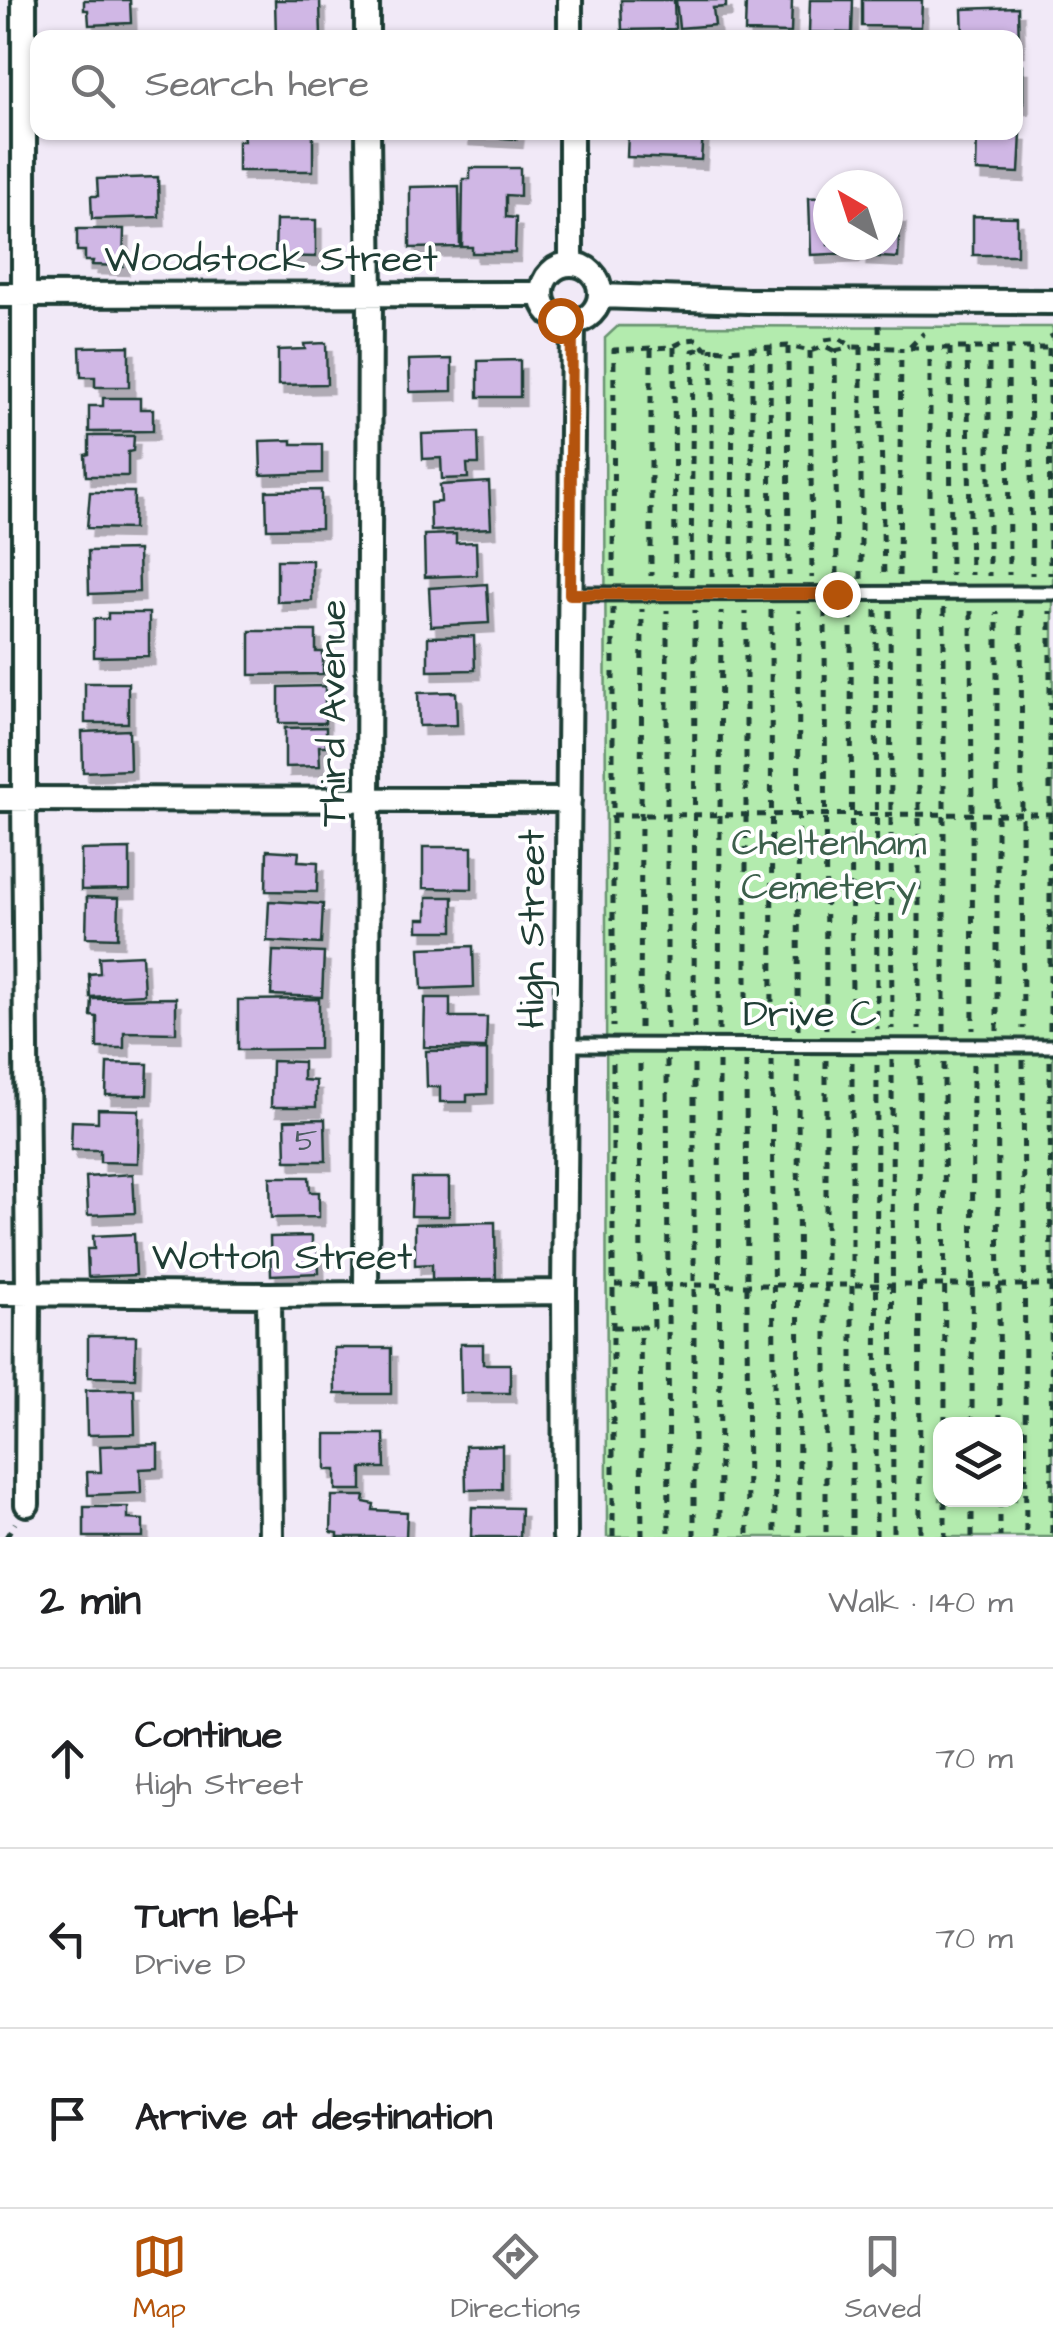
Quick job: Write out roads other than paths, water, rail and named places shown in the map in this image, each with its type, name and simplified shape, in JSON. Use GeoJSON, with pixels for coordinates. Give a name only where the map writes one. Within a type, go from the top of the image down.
{"type":"FeatureCollection","features":[{"type":"Feature","properties":{"kind":"street"},"geometry":{"type":"LineString","coordinates":[[24,0],[12,295],[12,799],[28,1292],[27,1504]]}},
{"type":"Feature","properties":{"kind":"street"},"geometry":{"type":"LineString","coordinates":[[366,0],[367,30]]}},
{"type":"Feature","properties":{"kind":"street"},"geometry":{"type":"LineString","coordinates":[[570,0],[570,30]]}},
{"type":"Feature","properties":{"kind":"street","name":"Third Avenue"},"geometry":{"type":"LineString","coordinates":[[366,1294],[368,140]]}},
{"type":"Feature","properties":{"kind":"street"},"geometry":{"type":"LineString","coordinates":[[571,140],[572,264]]}},
{"type":"Feature","properties":{"kind":"street"},"geometry":{"type":"LineString","coordinates":[[572,264],[592,273],[600,296],[591,314],[572,322],[550,315],[541,294],[551,271],[572,264]]}},
{"type":"Feature","properties":{"kind":"street","name":"Woodstock Street"},"geometry":{"type":"LineString","coordinates":[[12,295],[541,294]]}},
{"type":"Feature","properties":{"kind":"street"},"geometry":{"type":"LineString","coordinates":[[600,296],[748,301],[1053,302]]}},
{"type":"Feature","properties":{"kind":"street","name":"High Street"},"geometry":{"type":"LineString","coordinates":[[566,1537],[564,1292],[572,322]]}},
{"type":"Feature","properties":{"kind":"street"},"geometry":{"type":"LineString","coordinates":[[12,799],[569,800]]}},
{"type":"Feature","properties":{"kind":"street","name":"Wotton Street"},"geometry":{"type":"LineString","coordinates":[[0,1292],[564,1292]]}},
{"type":"Feature","properties":{"kind":"street"},"geometry":{"type":"LineString","coordinates":[[269,1295],[271,1537]]}},
{"type":"Feature","properties":{"kind":"lane"},"geometry":{"type":"LineString","coordinates":[[570,594],[1052,593]]}},
{"type":"Feature","properties":{"kind":"lane","name":"Drive C"},"geometry":{"type":"LineString","coordinates":[[567,1045],[1053,1046]]}},
{"type":"Feature","properties":{"kind":"park label","name":"Cheltenham Cemetery"},"geometry":{"type":"Point","coordinates":[829,866]}}]}
